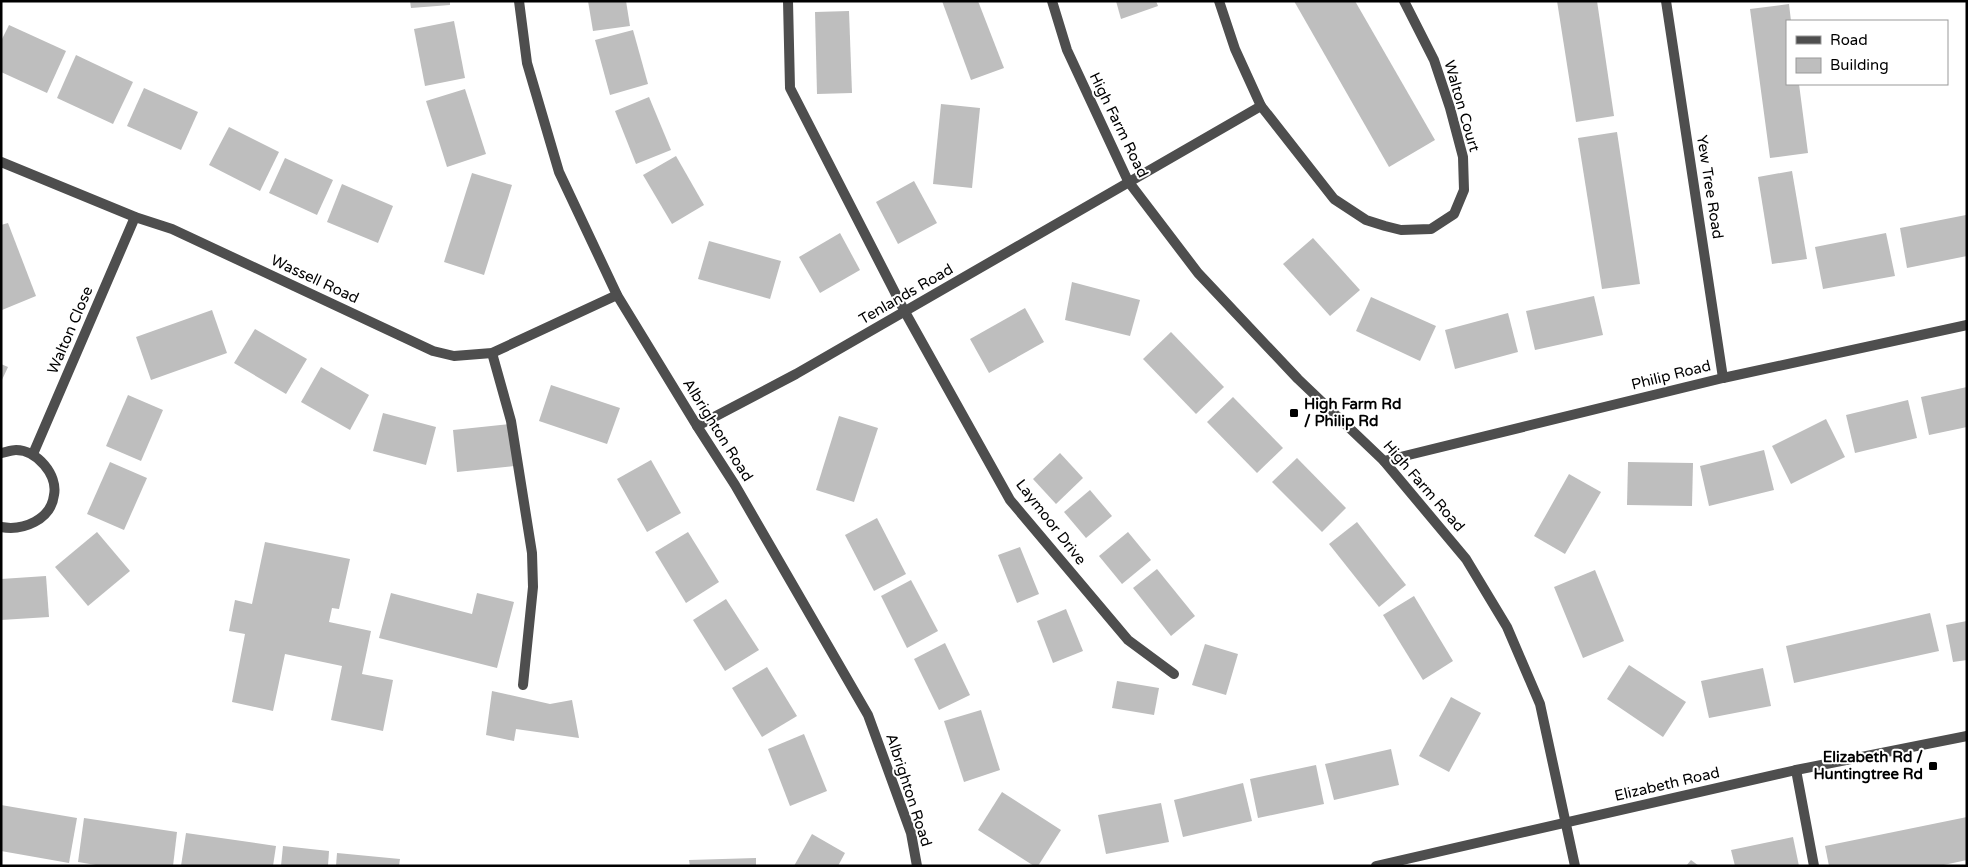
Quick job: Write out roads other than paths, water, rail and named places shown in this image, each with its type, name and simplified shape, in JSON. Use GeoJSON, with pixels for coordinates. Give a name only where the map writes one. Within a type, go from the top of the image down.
{"type":"FeatureCollection","features":[{"type":"Feature","properties":{"kind":"street","name":"Albrighton Road"},"geometry":{"type":"LineString","coordinates":[[520,1],[527,62],[559,172],[617,295],[697,426],[735,484],[868,715],[911,832],[917,866]]}},
{"type":"Feature","properties":{"kind":"street","name":"Laymoor Drive"},"geometry":{"type":"LineString","coordinates":[[788,1],[790,88],[905,312],[1010,500],[1128,640],[1174,674]]}},
{"type":"Feature","properties":{"kind":"street","name":"High Farm Road"},"geometry":{"type":"LineString","coordinates":[[1052,1],[1067,50],[1128,181],[1198,273],[1298,379],[1384,461],[1466,558],[1507,627],[1540,704],[1574,866]]}},
{"type":"Feature","properties":{"kind":"street","name":"Walton Court"},"geometry":{"type":"LineString","coordinates":[[1219,1],[1235,49],[1261,106],[1334,199],[1366,220],[1401,230],[1431,229],[1454,214],[1464,190],[1463,157],[1450,108],[1434,60],[1404,1]]}},
{"type":"Feature","properties":{"kind":"street","name":"Yew Tree Road"},"geometry":{"type":"LineString","coordinates":[[1666,1],[1723,378]]}},
{"type":"Feature","properties":{"kind":"street"},"geometry":{"type":"LineString","coordinates":[[1128,181],[1261,106]]}},
{"type":"Feature","properties":{"kind":"street","name":"Wassell Road"},"geometry":{"type":"LineString","coordinates":[[1,162],[172,229],[433,351],[454,356],[492,353],[617,295]]}},
{"type":"Feature","properties":{"kind":"street","name":"Tenlands Road"},"geometry":{"type":"LineString","coordinates":[[697,426],[796,374],[1128,181]]}},
{"type":"Feature","properties":{"kind":"street","name":"Walton Close"},"geometry":{"type":"LineString","coordinates":[[33,454],[135,216]]}},
{"type":"Feature","properties":{"kind":"street","name":"Philip Road"},"geometry":{"type":"LineString","coordinates":[[1384,461],[1723,378],[1967,325]]}},
{"type":"Feature","properties":{"kind":"street"},"geometry":{"type":"LineString","coordinates":[[492,353],[511,421],[532,553],[533,587],[523,685]]}},
{"type":"Feature","properties":{"kind":"street"},"geometry":{"type":"LineString","coordinates":[[1,453],[17,450],[33,454],[41,460],[53,482],[55,495],[50,507],[41,519],[32,524],[12,529],[1,527]]}},
{"type":"Feature","properties":{"kind":"street","name":"Elizabeth Road"},"geometry":{"type":"LineString","coordinates":[[1376,866],[1796,770],[1967,736]]}},
{"type":"Feature","properties":{"kind":"street"},"geometry":{"type":"LineString","coordinates":[[1796,770],[1814,866]]}},
{"type":"Feature","properties":{"kind":"place","name":"High Farm Rd / Philip Rd"},"geometry":{"type":"Point","coordinates":[1294,413]}},
{"type":"Feature","properties":{"kind":"place","name":"Elizabeth Rd / Huntingtree Rd"},"geometry":{"type":"Point","coordinates":[1933,766]}}]}
